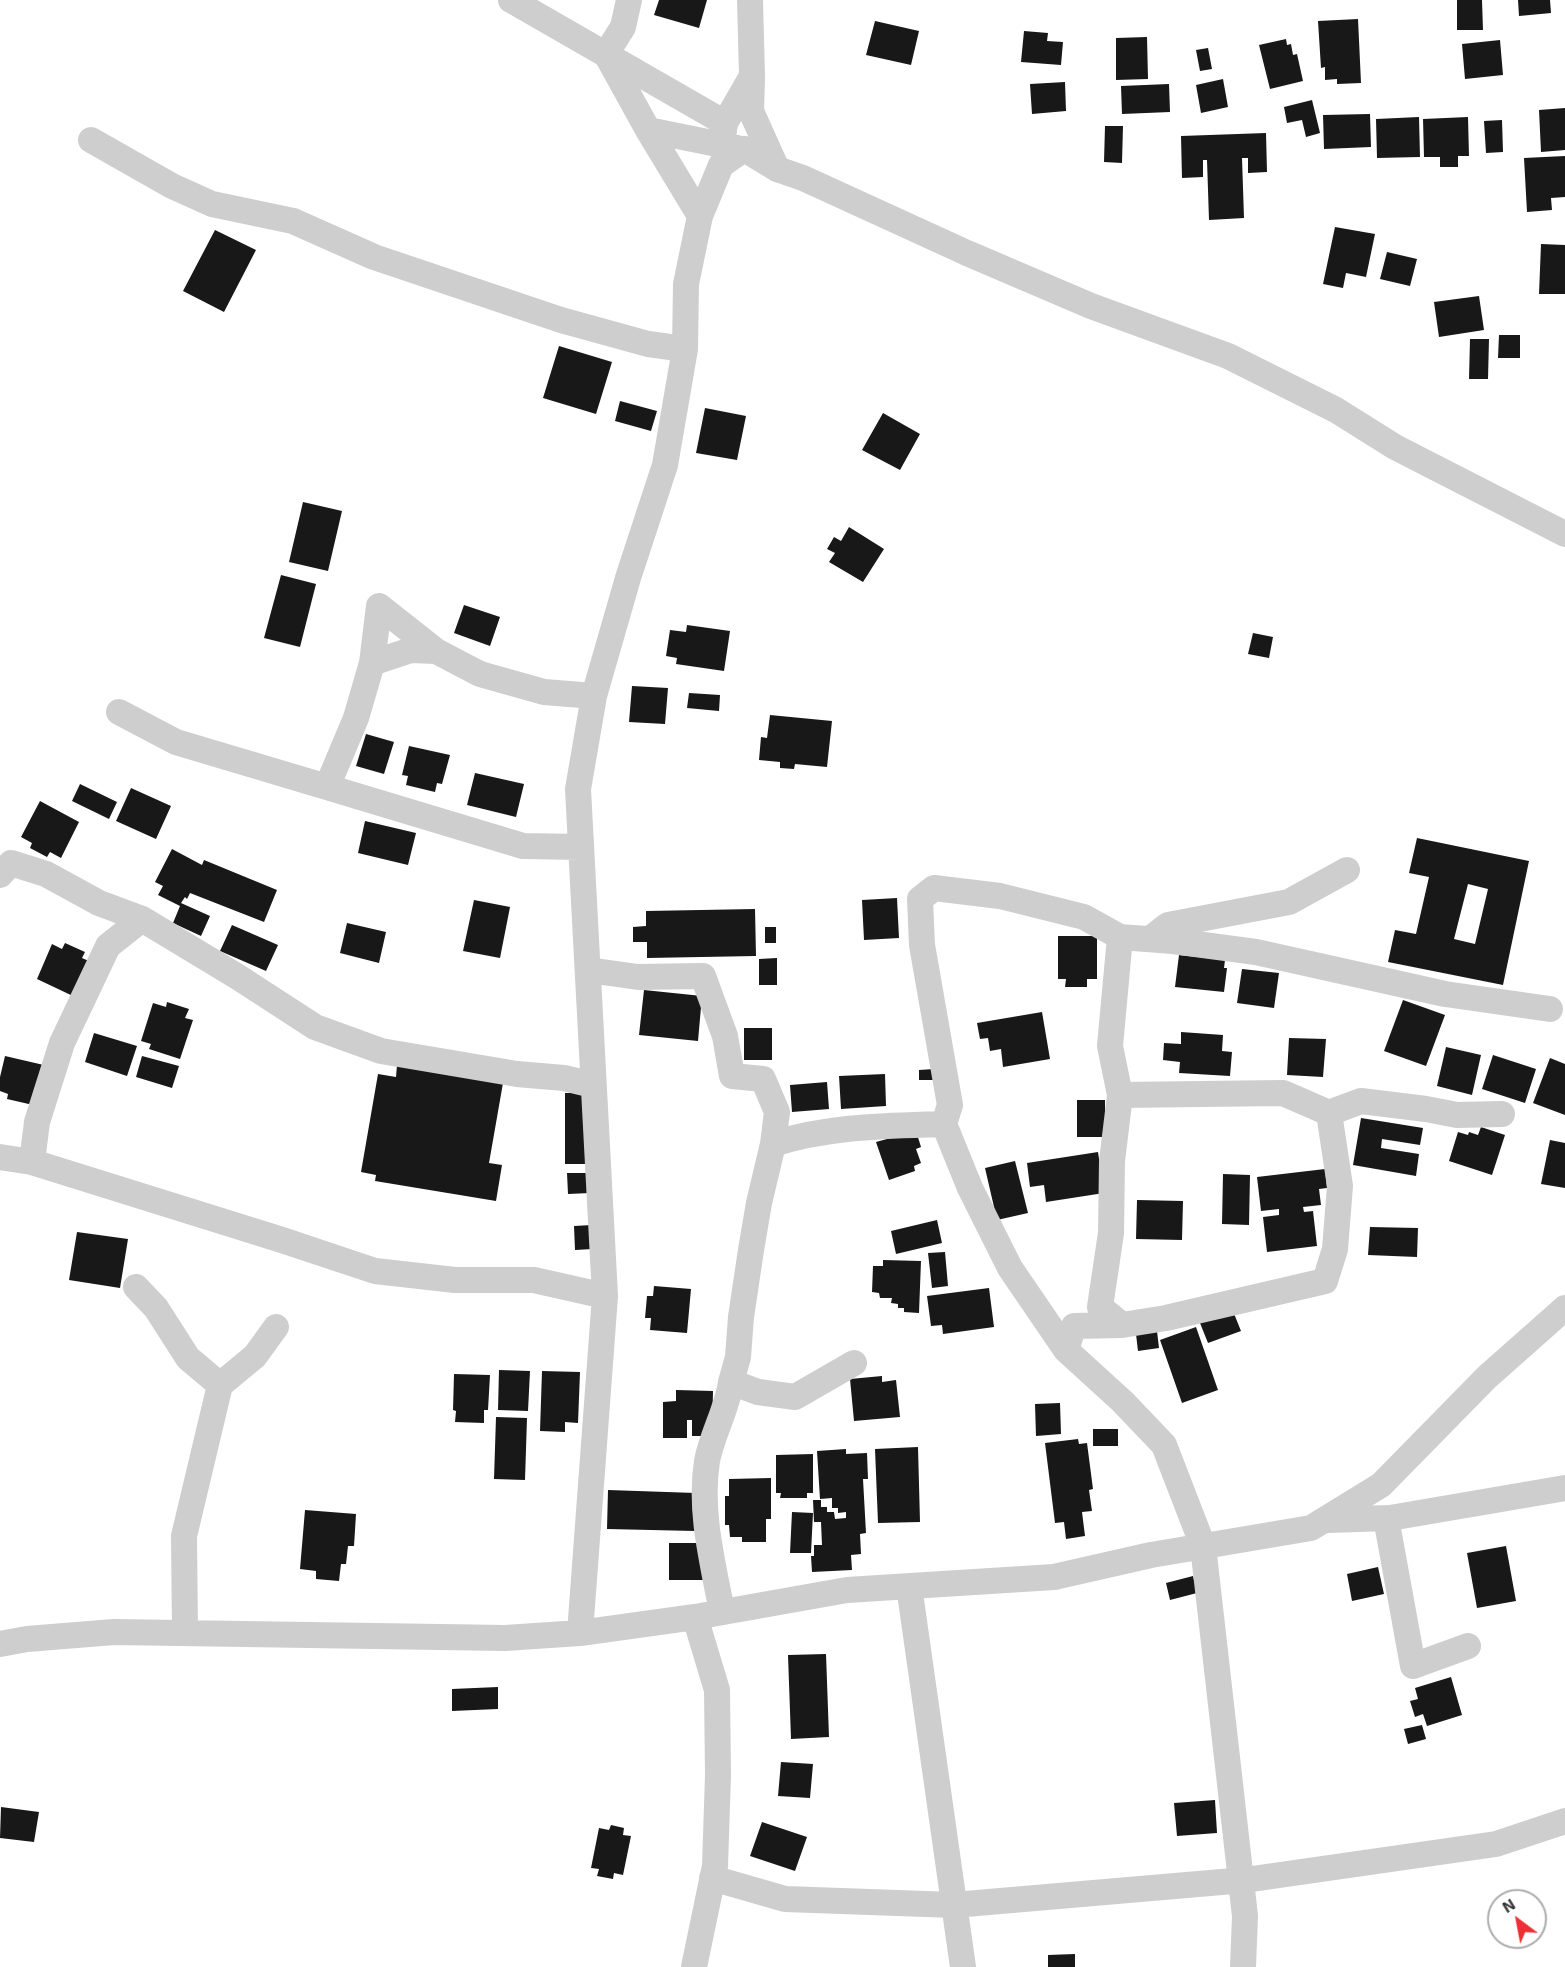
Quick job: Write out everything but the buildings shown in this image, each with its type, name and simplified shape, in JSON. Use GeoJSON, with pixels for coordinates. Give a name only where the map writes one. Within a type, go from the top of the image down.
{"type":"FeatureCollection","features":[{"type":"Feature","properties":{"kind":"street"},"geometry":{"type":"LineString","coordinates":[[606,54],[623,27],[629,0]]}},
{"type":"Feature","properties":{"kind":"street"},"geometry":{"type":"LineString","coordinates":[[750,0],[751,111],[777,169]]}},
{"type":"Feature","properties":{"kind":"street"},"geometry":{"type":"LineString","coordinates":[[524,2],[777,169],[803,178],[967,253],[1091,306],[1228,356],[1336,410],[1395,447],[1565,534]]}},
{"type":"Feature","properties":{"kind":"street"},"geometry":{"type":"LineString","coordinates":[[606,54],[648,130],[700,216]]}},
{"type":"Feature","properties":{"kind":"street"},"geometry":{"type":"LineString","coordinates":[[580,1633],[605,1296],[578,789],[594,696],[628,578],[665,465],[685,349],[686,284],[700,216],[721,165],[752,76]]}},
{"type":"Feature","properties":{"kind":"street"},"geometry":{"type":"LineString","coordinates":[[648,130],[730,139]]}},
{"type":"Feature","properties":{"kind":"street"},"geometry":{"type":"LineString","coordinates":[[91,140],[172,186],[212,204],[293,221],[374,257],[561,320],[648,344],[685,349]]}},
{"type":"Feature","properties":{"kind":"street"},"geometry":{"type":"LineString","coordinates":[[327,787],[356,718],[372,663],[379,606],[436,651],[480,674],[544,692],[594,696]]}},
{"type":"Feature","properties":{"kind":"street"},"geometry":{"type":"LineString","coordinates":[[372,663],[411,650],[436,651]]}},
{"type":"Feature","properties":{"kind":"street"},"geometry":{"type":"LineString","coordinates":[[119,712],[176,742],[523,846],[581,847]]}},
{"type":"Feature","properties":{"kind":"street"},"geometry":{"type":"LineString","coordinates":[[0,875],[11,863],[46,874],[99,903],[142,919],[315,1027],[381,1051],[517,1074],[564,1078],[593,1085]]}},
{"type":"Feature","properties":{"kind":"street"},"geometry":{"type":"LineString","coordinates":[[1150,939],[1168,925],[1289,902],[1347,870]]}},
{"type":"Feature","properties":{"kind":"street"},"geometry":{"type":"LineString","coordinates":[[1243,1967],[1245,1916],[1203,1546],[1164,1445],[1066,1350],[1010,1268],[970,1188],[944,1124],[950,1105],[922,945],[920,899],[934,888],[1000,896],[1084,917],[1120,937],[1256,952],[1445,994],[1550,1009]]}},
{"type":"Feature","properties":{"kind":"street"},"geometry":{"type":"LineString","coordinates":[[32,1162],[37,1122],[63,1043],[108,946],[142,919]]}},
{"type":"Feature","properties":{"kind":"street"},"geometry":{"type":"LineString","coordinates":[[1120,937],[1110,1046],[1120,1095],[1112,1161],[1111,1233],[1100,1308],[1122,1325]]}},
{"type":"Feature","properties":{"kind":"street"},"geometry":{"type":"LineString","coordinates":[[588,970],[638,977],[703,976],[725,1036],[732,1076],[763,1079],[777,1112],[773,1144],[759,1203],[741,1317],[738,1357],[728,1398],[708,1459],[703,1492],[707,1532],[722,1612]]}},
{"type":"Feature","properties":{"kind":"street"},"geometry":{"type":"LineString","coordinates":[[1120,1095],[1283,1093],[1329,1113],[1361,1101],[1426,1108],[1457,1115],[1502,1114]]}},
{"type":"Feature","properties":{"kind":"street"},"geometry":{"type":"LineString","coordinates":[[1066,1350],[1074,1326],[1122,1325],[1166,1318],[1325,1281],[1335,1248],[1340,1186],[1329,1113]]}},
{"type":"Feature","properties":{"kind":"street"},"geometry":{"type":"LineString","coordinates":[[773,1144],[801,1135],[859,1126],[944,1124]]}},
{"type":"Feature","properties":{"kind":"street"},"geometry":{"type":"LineString","coordinates":[[0,1157],[32,1162],[375,1271],[455,1280],[534,1280],[605,1296]]}},
{"type":"Feature","properties":{"kind":"street"},"geometry":{"type":"LineString","coordinates":[[136,1287],[156,1308],[188,1358],[220,1385]]}},
{"type":"Feature","properties":{"kind":"street"},"geometry":{"type":"LineString","coordinates":[[0,1644],[27,1639],[114,1632],[505,1638],[580,1633],[695,1617],[847,1590],[1054,1577],[1151,1555],[1311,1528],[1328,1520],[1382,1485],[1487,1377],[1565,1308]]}},
{"type":"Feature","properties":{"kind":"street"},"geometry":{"type":"LineString","coordinates":[[185,1632],[184,1536],[220,1385],[255,1356],[276,1327]]}},
{"type":"Feature","properties":{"kind":"street"},"geometry":{"type":"LineString","coordinates":[[731,1382],[758,1392],[795,1397],[854,1363]]}},
{"type":"Feature","properties":{"kind":"street"},"geometry":{"type":"LineString","coordinates":[[1328,1520],[1386,1518],[1565,1488]]}},
{"type":"Feature","properties":{"kind":"street"},"geometry":{"type":"LineString","coordinates":[[1386,1518],[1413,1666],[1468,1646]]}},
{"type":"Feature","properties":{"kind":"street"},"geometry":{"type":"LineString","coordinates":[[909,1586],[963,1967]]}},
{"type":"Feature","properties":{"kind":"street"},"geometry":{"type":"LineString","coordinates":[[694,1967],[715,1866],[718,1775],[717,1690],[695,1617]]}},
{"type":"Feature","properties":{"kind":"street"},"geometry":{"type":"LineString","coordinates":[[712,1878],[785,1899],[954,1905],[1241,1881],[1496,1844],[1565,1821]]}}]}
